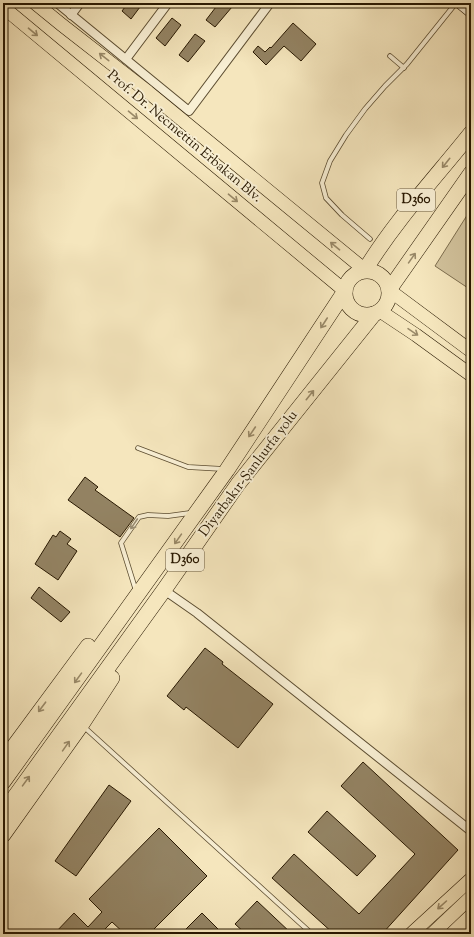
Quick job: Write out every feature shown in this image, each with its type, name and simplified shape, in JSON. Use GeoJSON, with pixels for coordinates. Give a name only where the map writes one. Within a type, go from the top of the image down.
{"type":"FeatureCollection","features":[{"type":"Feature","properties":{"kind":"highway","name":"D360"},"geometry":{"type":"LineString","coordinates":[[345,291],[347,283],[351,277],[357,272],[365,270],[391,232],[471,133]]}},
{"type":"Feature","properties":{"kind":"highway","name":"D360"},"geometry":{"type":"LineString","coordinates":[[377,312],[388,302],[389,290],[471,173]]}},
{"type":"Feature","properties":{"kind":"highway"},"geometry":{"type":"LineString","coordinates":[[365,270],[378,273],[384,278],[388,284],[389,290]]}},
{"type":"Feature","properties":{"kind":"highway"},"geometry":{"type":"LineString","coordinates":[[345,291],[347,303],[356,312],[368,315],[377,312]]}},
{"type":"Feature","properties":{"kind":"highway","name":"Diyarbakır-Şanlıurfa yolu"},"geometry":{"type":"LineString","coordinates":[[3,782],[227,470],[345,291]]}},
{"type":"Feature","properties":{"kind":"highway","name":"Diyarbakır-Şanlıurfa yolu"},"geometry":{"type":"LineString","coordinates":[[3,813],[164,590],[238,484],[377,312]]}},
{"type":"Feature","properties":{"kind":"highway"},"geometry":{"type":"LineString","coordinates":[[3,834],[82,724],[128,654],[164,590]]}},
{"type":"Feature","properties":{"kind":"highway"},"geometry":{"type":"LineString","coordinates":[[3,760],[102,628],[135,600]]}},
{"type":"Feature","properties":{"kind":"main road","name":"Prof. Dr. Necmettin Erbakan Blv."},"geometry":{"type":"LineString","coordinates":[[35,3],[148,92],[365,270]]}},
{"type":"Feature","properties":{"kind":"main road","name":"Prof. Dr. Necmettin Erbakan Blv."},"geometry":{"type":"LineString","coordinates":[[3,7],[345,291]]}},
{"type":"Feature","properties":{"kind":"main road"},"geometry":{"type":"LineString","coordinates":[[389,290],[471,351]]}},
{"type":"Feature","properties":{"kind":"main road"},"geometry":{"type":"LineString","coordinates":[[377,312],[416,334],[471,375]]}},
{"type":"Feature","properties":{"kind":"main road"},"geometry":{"type":"LineString","coordinates":[[411,934],[471,879]]}},
{"type":"Feature","properties":{"kind":"main road"},"geometry":{"type":"LineString","coordinates":[[432,934],[471,897]]}},
{"type":"Feature","properties":{"kind":"street"},"geometry":{"type":"LineString","coordinates":[[57,3],[189,111],[270,3]]}},
{"type":"Feature","properties":{"kind":"street"},"geometry":{"type":"LineString","coordinates":[[71,15],[80,3]]}},
{"type":"Feature","properties":{"kind":"street"},"geometry":{"type":"LineString","coordinates":[[126,59],[168,3]]}},
{"type":"Feature","properties":{"kind":"street"},"geometry":{"type":"LineString","coordinates":[[460,3],[471,12]]}},
{"type":"Feature","properties":{"kind":"street"},"geometry":{"type":"LineString","coordinates":[[164,590],[197,613],[471,831]]}},
{"type":"Feature","properties":{"kind":"lane"},"geometry":{"type":"LineString","coordinates":[[370,239],[342,215],[326,198],[322,183],[330,161],[346,135],[365,109],[404,68],[456,3]]}},
{"type":"Feature","properties":{"kind":"lane"},"geometry":{"type":"LineString","coordinates":[[390,56],[404,68]]}},
{"type":"Feature","properties":{"kind":"lane"},"geometry":{"type":"LineString","coordinates":[[138,448],[188,467],[227,470]]}},
{"type":"Feature","properties":{"kind":"lane"},"geometry":{"type":"LineString","coordinates":[[135,600],[121,543],[139,517],[148,515],[168,516],[197,513]]}},
{"type":"Feature","properties":{"kind":"lane"},"geometry":{"type":"LineString","coordinates":[[82,724],[312,934]]}},
{"type":"Feature","properties":{"kind":"lane"},"geometry":{"type":"LineString","coordinates":[[3,930],[9,934]]}},
{"type":"Feature","properties":{"kind":"shaded area"},"geometry":{"type":"Polygon","coordinates":[[[471,209],[471,290],[435,266],[471,209]]]}},
{"type":"Feature","properties":{"kind":"building"},"geometry":{"type":"Polygon","coordinates":[[[128,3],[143,3],[131,19],[122,11],[128,3]]]}},
{"type":"Feature","properties":{"kind":"building"},"geometry":{"type":"Polygon","coordinates":[[[219,3],[227,3],[232,7],[215,27],[206,20],[219,3]]]}},
{"type":"Feature","properties":{"kind":"building"},"geometry":{"type":"Polygon","coordinates":[[[172,18],[181,25],[165,46],[156,38],[172,18]]]}},
{"type":"Feature","properties":{"kind":"building"},"geometry":{"type":"Polygon","coordinates":[[[293,23],[316,44],[301,61],[284,46],[266,65],[253,52],[258,46],[265,52],[270,47],[271,48],[293,23]]]}},
{"type":"Feature","properties":{"kind":"building"},"geometry":{"type":"Polygon","coordinates":[[[195,34],[205,41],[188,62],[179,55],[195,34]]]}},
{"type":"Feature","properties":{"kind":"building"},"geometry":{"type":"Polygon","coordinates":[[[85,477],[98,487],[95,490],[134,518],[120,537],[68,500],[85,477]]]}},
{"type":"Feature","properties":{"kind":"building"},"geometry":{"type":"Polygon","coordinates":[[[60,531],[71,539],[67,544],[77,551],[58,580],[35,564],[53,535],[56,537],[60,531]]]}},
{"type":"Feature","properties":{"kind":"building"},"geometry":{"type":"Polygon","coordinates":[[[39,587],[70,612],[61,622],[31,598],[39,587]]]}},
{"type":"Feature","properties":{"kind":"building"},"geometry":{"type":"Polygon","coordinates":[[[205,648],[223,662],[222,664],[273,704],[238,748],[186,707],[184,710],[167,696],[205,648]]]}},
{"type":"Feature","properties":{"kind":"building"},"geometry":{"type":"Polygon","coordinates":[[[363,762],[458,850],[382,934],[334,934],[272,878],[294,854],[359,914],[415,854],[341,786],[363,762]]]}},
{"type":"Feature","properties":{"kind":"building"},"geometry":{"type":"Polygon","coordinates":[[[109,785],[131,801],[76,876],[55,861],[109,785]]]}},
{"type":"Feature","properties":{"kind":"building"},"geometry":{"type":"Polygon","coordinates":[[[327,811],[376,856],[357,876],[308,832],[327,811]]]}},
{"type":"Feature","properties":{"kind":"building"},"geometry":{"type":"Polygon","coordinates":[[[159,828],[207,876],[149,934],[125,934],[112,922],[100,934],[54,934],[74,913],[88,927],[102,912],[89,899],[159,828]]]}},
{"type":"Feature","properties":{"kind":"building"},"geometry":{"type":"Polygon","coordinates":[[[257,901],[292,934],[246,934],[235,924],[257,901]]]}},
{"type":"Feature","properties":{"kind":"building"},"geometry":{"type":"Polygon","coordinates":[[[202,913],[223,934],[181,934],[202,913]]]}}]}
